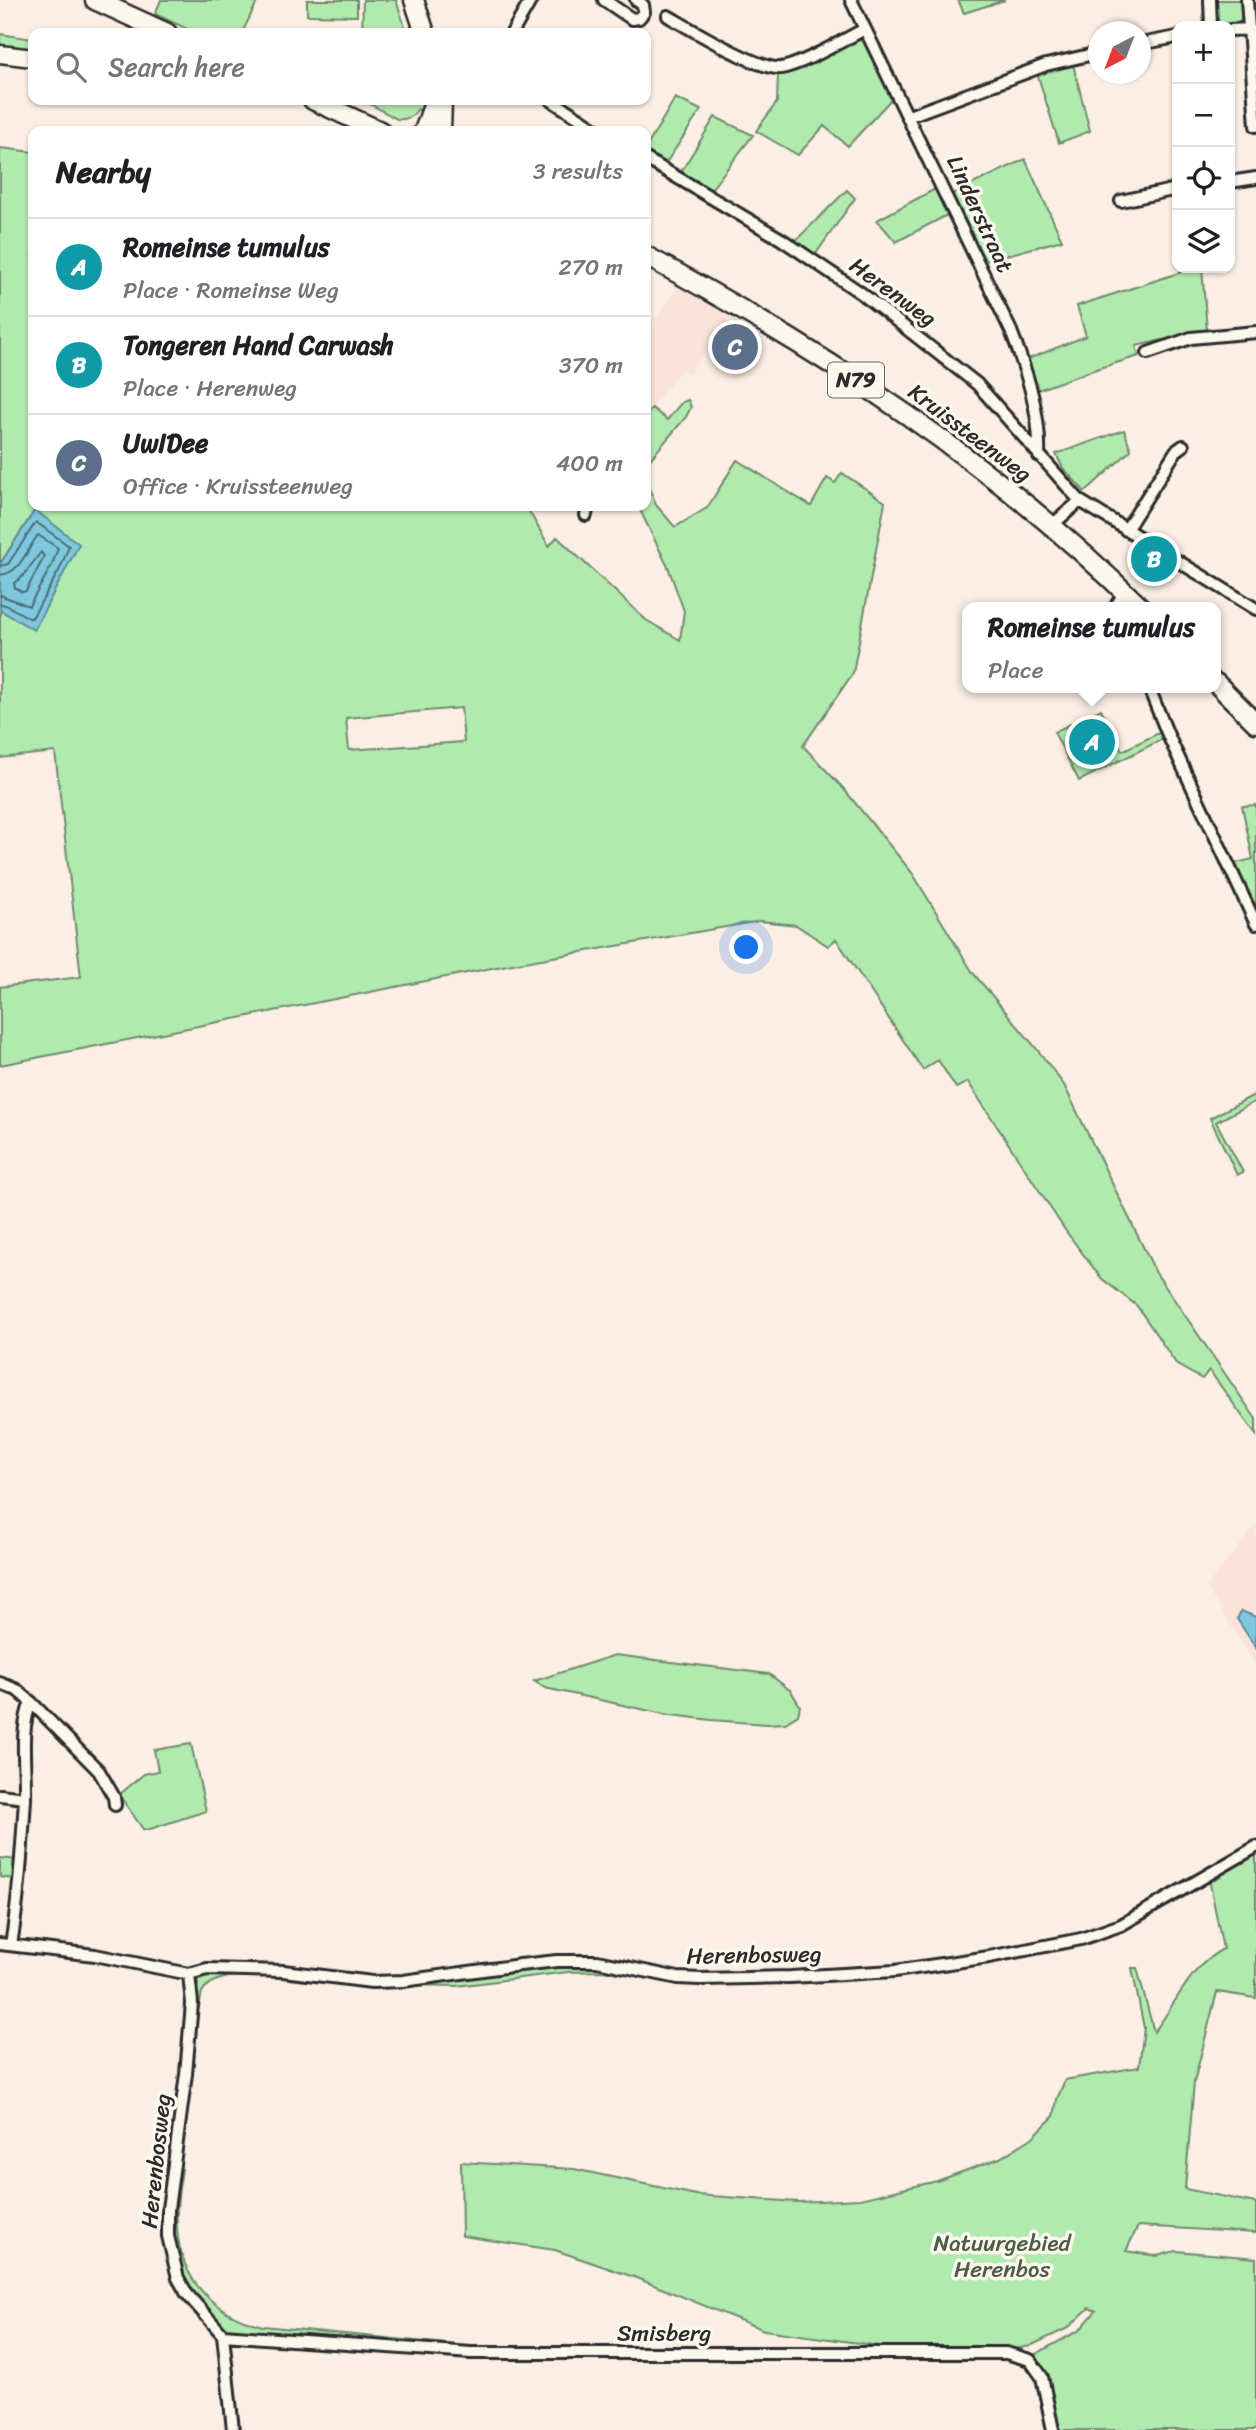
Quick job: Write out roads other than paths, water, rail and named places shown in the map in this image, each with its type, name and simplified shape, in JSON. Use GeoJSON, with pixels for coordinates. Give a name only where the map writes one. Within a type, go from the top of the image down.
{"type":"FeatureCollection","features":[{"type":"Feature","properties":{"kind":"main road"},"geometry":{"type":"LineString","coordinates":[[95,0],[152,28]]}},
{"type":"Feature","properties":{"kind":"main road"},"geometry":{"type":"LineString","coordinates":[[405,0],[414,28]]}},
{"type":"Feature","properties":{"kind":"main road"},"geometry":{"type":"LineString","coordinates":[[414,0],[423,28]]}},
{"type":"Feature","properties":{"kind":"main road"},"geometry":{"type":"LineString","coordinates":[[324,105],[369,126]]}},
{"type":"Feature","properties":{"kind":"main road"},"geometry":{"type":"LineString","coordinates":[[426,126],[433,105]]}},
{"type":"Feature","properties":{"kind":"main road"},"geometry":{"type":"LineString","coordinates":[[441,126],[442,105]]}},
{"type":"Feature","properties":{"kind":"main road","name":"Kruissteenweg"},"geometry":{"type":"LineString","coordinates":[[651,259],[732,303],[874,391],[958,452],[1051,526],[1122,600]]}},
{"type":"Feature","properties":{"kind":"main road"},"geometry":{"type":"LineString","coordinates":[[1221,688],[1256,723]]}},
{"type":"Feature","properties":{"kind":"street"},"geometry":{"type":"LineString","coordinates":[[515,28],[531,0]]}},
{"type":"Feature","properties":{"kind":"street"},"geometry":{"type":"LineString","coordinates":[[604,0],[632,19],[639,18],[644,12],[643,5],[636,0]]}},
{"type":"Feature","properties":{"kind":"street","name":"Linderstraat"},"geometry":{"type":"LineString","coordinates":[[851,0],[1012,331],[1030,383],[1040,443],[1039,456]]}},
{"type":"Feature","properties":{"kind":"street"},"geometry":{"type":"LineString","coordinates":[[1210,0],[1211,21]]}},
{"type":"Feature","properties":{"kind":"street"},"geometry":{"type":"LineString","coordinates":[[1247,0],[1256,126]]}},
{"type":"Feature","properties":{"kind":"street"},"geometry":{"type":"LineString","coordinates":[[668,16],[696,33],[773,68],[791,65],[865,29]]}},
{"type":"Feature","properties":{"kind":"street"},"geometry":{"type":"LineString","coordinates":[[1235,30],[1249,29]]}},
{"type":"Feature","properties":{"kind":"street"},"geometry":{"type":"LineString","coordinates":[[1151,42],[1172,38]]}},
{"type":"Feature","properties":{"kind":"street"},"geometry":{"type":"LineString","coordinates":[[0,54],[28,57]]}},
{"type":"Feature","properties":{"kind":"street"},"geometry":{"type":"LineString","coordinates":[[909,116],[1046,65],[1088,55]]}},
{"type":"Feature","properties":{"kind":"street"},"geometry":{"type":"LineString","coordinates":[[559,105],[591,126]]}},
{"type":"Feature","properties":{"kind":"street","name":"Herenweg"},"geometry":{"type":"LineString","coordinates":[[651,162],[781,239],[861,293],[976,384],[1080,502],[1256,609]]}},
{"type":"Feature","properties":{"kind":"street"},"geometry":{"type":"LineString","coordinates":[[1235,181],[1256,178]]}},
{"type":"Feature","properties":{"kind":"street"},"geometry":{"type":"LineString","coordinates":[[1121,201],[1172,190]]}},
{"type":"Feature","properties":{"kind":"street"},"geometry":{"type":"LineString","coordinates":[[1148,353],[1191,338],[1256,332]]}},
{"type":"Feature","properties":{"kind":"street"},"geometry":{"type":"LineString","coordinates":[[1126,530],[1176,451],[1182,446]]}},
{"type":"Feature","properties":{"kind":"street"},"geometry":{"type":"LineString","coordinates":[[1051,526],[1080,502]]}},
{"type":"Feature","properties":{"kind":"street"},"geometry":{"type":"LineString","coordinates":[[1151,693],[1172,746],[1256,924]]}},
{"type":"Feature","properties":{"kind":"street"},"geometry":{"type":"LineString","coordinates":[[0,1683],[17,1690],[31,1702],[99,1771],[114,1797],[115,1805]]}},
{"type":"Feature","properties":{"kind":"street"},"geometry":{"type":"LineString","coordinates":[[5,1945],[25,1798],[25,1717],[31,1702]]}},
{"type":"Feature","properties":{"kind":"street"},"geometry":{"type":"LineString","coordinates":[[0,1795],[25,1798]]}},
{"type":"Feature","properties":{"kind":"street","name":"Herenbosweg"},"geometry":{"type":"LineString","coordinates":[[5,1945],[95,1955],[189,1974],[207,1969],[283,1971],[373,1982],[403,1981],[520,1965],[584,1961],[597,1961],[678,1978],[700,1979],[895,1971],[989,1957],[1102,1933],[1121,1925],[1256,1847]]}},
{"type":"Feature","properties":{"kind":"street","name":"Herenbosweg"},"geometry":{"type":"LineString","coordinates":[[189,1974],[192,2003],[168,2209],[168,2236],[178,2278],[187,2294],[223,2335]]}},
{"type":"Feature","properties":{"kind":"street"},"geometry":{"type":"LineString","coordinates":[[223,2335],[233,2430]]}},
{"type":"Feature","properties":{"kind":"street","name":"Smisberg"},"geometry":{"type":"LineString","coordinates":[[223,2335],[471,2353],[1006,2353],[1030,2360],[1042,2377],[1054,2430]]}},
{"type":"Feature","properties":{"kind":"water"},"geometry":{"type":"Polygon","coordinates":[[[34,511],[79,544],[34,630],[0,610],[0,564],[34,511]]]}},
{"type":"Feature","properties":{"kind":"water"},"geometry":{"type":"Polygon","coordinates":[[[1241,1611],[1256,1617],[1256,1648],[1237,1619],[1241,1611]]]}},
{"type":"Feature","properties":{"kind":"place","name":"UwIDee"},"geometry":{"type":"Point","coordinates":[735,347]}},
{"type":"Feature","properties":{"kind":"place","name":"Tongeren Hand Carwash"},"geometry":{"type":"Point","coordinates":[1154,559]}},
{"type":"Feature","properties":{"kind":"place","name":"Romeinse tumulus"},"geometry":{"type":"Point","coordinates":[1092,742]}},
{"type":"Feature","properties":{"kind":"park label","name":"Natuurgebied Herenbos"},"geometry":{"type":"Point","coordinates":[1002,2256]}}]}
